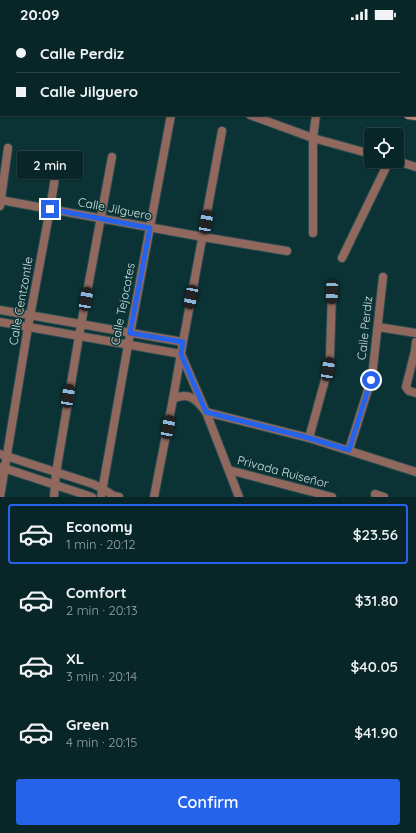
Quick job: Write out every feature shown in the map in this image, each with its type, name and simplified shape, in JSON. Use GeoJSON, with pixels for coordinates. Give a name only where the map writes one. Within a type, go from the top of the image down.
{"type":"FeatureCollection","features":[{"type":"Feature","properties":{"kind":"street","name":"Calle Tejocotes"},"geometry":{"type":"LineString","coordinates":[[102,493],[171,116]]}},
{"type":"Feature","properties":{"kind":"street"},"geometry":{"type":"LineString","coordinates":[[253,116],[313,138],[364,152]]}},
{"type":"Feature","properties":{"kind":"street"},"geometry":{"type":"LineString","coordinates":[[313,233],[313,138],[316,116]]}},
{"type":"Feature","properties":{"kind":"street"},"geometry":{"type":"LineString","coordinates":[[154,497],[222,131]]}},
{"type":"Feature","properties":{"kind":"street"},"geometry":{"type":"LineString","coordinates":[[0,202],[8,148]]}},
{"type":"Feature","properties":{"kind":"street"},"geometry":{"type":"LineString","coordinates":[[54,497],[56,472],[78,336],[112,157]]}},
{"type":"Feature","properties":{"kind":"street","name":"Calle Centzontle"},"geometry":{"type":"LineString","coordinates":[[0,497],[3,455],[50,209],[58,159]]}},
{"type":"Feature","properties":{"kind":"street"},"geometry":{"type":"LineString","coordinates":[[404,163],[416,167]]}},
{"type":"Feature","properties":{"kind":"street"},"geometry":{"type":"LineString","coordinates":[[342,258],[386,168]]}},
{"type":"Feature","properties":{"kind":"street","name":"Calle Jilguero"},"geometry":{"type":"LineString","coordinates":[[0,202],[50,209],[150,228],[287,251]]}},
{"type":"Feature","properties":{"kind":"street","name":"Calle Perdiz"},"geometry":{"type":"LineString","coordinates":[[349,450],[371,380],[383,277]]}},
{"type":"Feature","properties":{"kind":"street"},"geometry":{"type":"LineString","coordinates":[[309,438],[328,369],[330,356],[332,292]]}},
{"type":"Feature","properties":{"kind":"street"},"geometry":{"type":"LineString","coordinates":[[0,310],[183,342]]}},
{"type":"Feature","properties":{"kind":"street"},"geometry":{"type":"LineString","coordinates":[[0,322],[181,354]]}},
{"type":"Feature","properties":{"kind":"street"},"geometry":{"type":"LineString","coordinates":[[378,327],[416,333]]}},
{"type":"Feature","properties":{"kind":"street"},"geometry":{"type":"LineString","coordinates":[[416,348],[406,387],[409,391],[416,393]]}},
{"type":"Feature","properties":{"kind":"street"},"geometry":{"type":"LineString","coordinates":[[181,354],[206,412],[239,497]]}},
{"type":"Feature","properties":{"kind":"street"},"geometry":{"type":"LineString","coordinates":[[173,399],[183,395],[188,396],[193,398],[206,412],[309,438],[416,472]]}},
{"type":"Feature","properties":{"kind":"street"},"geometry":{"type":"LineString","coordinates":[[3,455],[93,484],[102,493],[113,497]]}},
{"type":"Feature","properties":{"kind":"street"},"geometry":{"type":"LineString","coordinates":[[2,468],[92,497]]}},
{"type":"Feature","properties":{"kind":"street","name":"Privada Ruiseñor"},"geometry":{"type":"LineString","coordinates":[[229,470],[332,497]]}},
{"type":"Feature","properties":{"kind":"street"},"geometry":{"type":"LineString","coordinates":[[375,494],[384,497]]}},
{"type":"Feature","properties":{"kind":"route"},"geometry":{"type":"LineString","coordinates":[[50,209],[150,228],[130,333],[183,342],[181,354],[206,412],[309,438],[349,450],[371,380]]}}]}
